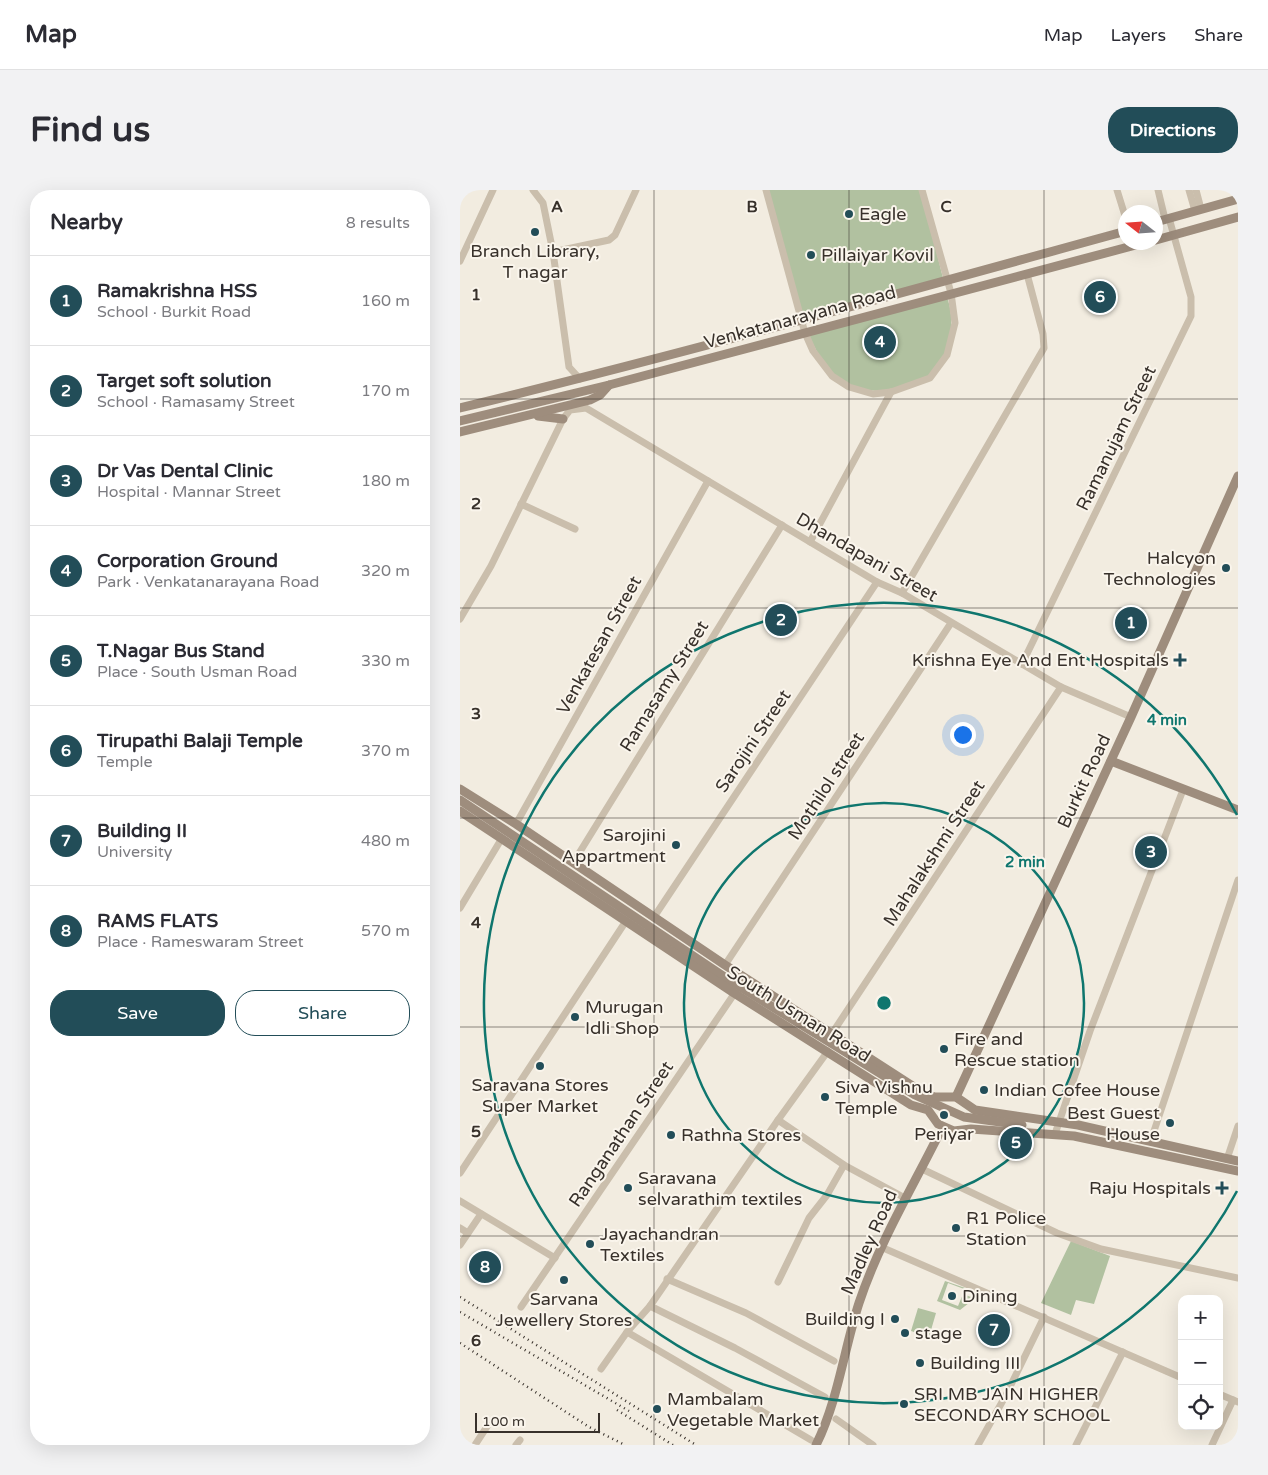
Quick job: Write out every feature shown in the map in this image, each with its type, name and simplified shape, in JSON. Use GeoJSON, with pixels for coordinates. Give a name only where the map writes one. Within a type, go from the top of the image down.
{"type":"FeatureCollection","features":[{"type":"Feature","properties":{"kind":"main road"},"geometry":{"type":"LineString","coordinates":[[1163,219],[1238,198]]}},
{"type":"Feature","properties":{"kind":"main road"},"geometry":{"type":"LineString","coordinates":[[1163,238],[1238,217]]}},
{"type":"Feature","properties":{"kind":"main road","name":"Venkatanarayana Road"},"geometry":{"type":"LineString","coordinates":[[460,408],[580,379],[1118,233]]}},
{"type":"Feature","properties":{"kind":"main road","name":"Venkatanarayana Road"},"geometry":{"type":"LineString","coordinates":[[460,421],[609,385],[1118,250]]}},
{"type":"Feature","properties":{"kind":"main road"},"geometry":{"type":"LineString","coordinates":[[580,379],[582,390],[589,405]]}},
{"type":"Feature","properties":{"kind":"main road"},"geometry":{"type":"LineString","coordinates":[[460,432],[589,405],[609,385]]}},
{"type":"Feature","properties":{"kind":"main road"},"geometry":{"type":"LineString","coordinates":[[530,416],[563,419]]}},
{"type":"Feature","properties":{"kind":"main road","name":"Burkit Road"},"geometry":{"type":"LineString","coordinates":[[956,1097],[1131,717],[1238,476]]}},
{"type":"Feature","properties":{"kind":"main road"},"geometry":{"type":"LineString","coordinates":[[1111,761],[1183,790],[1237,807]]}},
{"type":"Feature","properties":{"kind":"main road","name":"South Usman Road"},"geometry":{"type":"LineString","coordinates":[[460,789],[516,824],[725,965],[773,994],[832,1035],[925,1094],[935,1097],[956,1097]]}},
{"type":"Feature","properties":{"kind":"main road"},"geometry":{"type":"LineString","coordinates":[[460,800],[676,944],[680,954],[880,1079],[909,1099],[911,1105]]}},
{"type":"Feature","properties":{"kind":"main road","name":"South Usman Road"},"geometry":{"type":"LineString","coordinates":[[460,810],[734,994],[828,1051],[911,1105],[928,1110]]}},
{"type":"Feature","properties":{"kind":"main road"},"geometry":{"type":"LineString","coordinates":[[496,823],[509,824],[631,906],[637,906]]}},
{"type":"Feature","properties":{"kind":"main road","name":"South Usman Road"},"geometry":{"type":"LineString","coordinates":[[676,944],[915,1095],[964,1117],[1093,1134],[1238,1168]]}},
{"type":"Feature","properties":{"kind":"main road"},"geometry":{"type":"LineString","coordinates":[[935,1097],[930,1102],[928,1110],[938,1124],[947,1129],[960,1132],[971,1128],[1084,1138],[1238,1172]]}},
{"type":"Feature","properties":{"kind":"main road"},"geometry":{"type":"LineString","coordinates":[[956,1097],[976,1110],[1058,1122],[1151,1140],[1238,1162]]}},
{"type":"Feature","properties":{"kind":"main road"},"geometry":{"type":"LineString","coordinates":[[971,1128],[976,1110]]}},
{"type":"Feature","properties":{"kind":"main road","name":"Madley Road"},"geometry":{"type":"LineString","coordinates":[[814,1443],[821,1435],[860,1301],[881,1247],[939,1134],[947,1129]]}},
{"type":"Feature","properties":{"kind":"street"},"geometry":{"type":"LineString","coordinates":[[460,261],[493,190]]}},
{"type":"Feature","properties":{"kind":"street"},"geometry":{"type":"LineString","coordinates":[[533,190],[543,203],[553,252],[568,367],[580,379]]}},
{"type":"Feature","properties":{"kind":"street"},"geometry":{"type":"LineString","coordinates":[[553,252],[609,240],[615,235],[636,190]]}},
{"type":"Feature","properties":{"kind":"street"},"geometry":{"type":"LineString","coordinates":[[766,190],[805,333],[832,376],[849,387],[874,394],[891,392],[930,378],[947,355],[955,322],[951,293],[922,190]]}},
{"type":"Feature","properties":{"kind":"street"},"geometry":{"type":"LineString","coordinates":[[1117,190],[1122,205]]}},
{"type":"Feature","properties":{"kind":"street","name":"Ramanujam Street"},"geometry":{"type":"LineString","coordinates":[[1022,664],[1191,316],[1191,297],[1174,236],[1158,190]]}},
{"type":"Feature","properties":{"kind":"street"},"geometry":{"type":"LineString","coordinates":[[1189,190],[1198,210]]}},
{"type":"Feature","properties":{"kind":"street"},"geometry":{"type":"LineString","coordinates":[[1196,190],[1198,210]]}},
{"type":"Feature","properties":{"kind":"street"},"geometry":{"type":"LineString","coordinates":[[902,593],[1044,348],[1043,334],[1026,274]]}},
{"type":"Feature","properties":{"kind":"street"},"geometry":{"type":"LineString","coordinates":[[810,542],[891,392]]}},
{"type":"Feature","properties":{"kind":"street"},"geometry":{"type":"LineString","coordinates":[[460,619],[491,566],[563,419],[570,410],[589,405]]}},
{"type":"Feature","properties":{"kind":"street","name":"Dhandapani Street"},"geometry":{"type":"LineString","coordinates":[[589,405],[708,481],[877,582],[902,593],[1061,687],[1131,717]]}},
{"type":"Feature","properties":{"kind":"street","name":"Venkatesan Street"},"geometry":{"type":"LineString","coordinates":[[516,824],[708,481]]}},
{"type":"Feature","properties":{"kind":"street"},"geometry":{"type":"LineString","coordinates":[[521,504],[574,529]]}},
{"type":"Feature","properties":{"kind":"street","name":"Ramasamy Street"},"geometry":{"type":"LineString","coordinates":[[573,863],[782,526]]}},
{"type":"Feature","properties":{"kind":"street","name":"Sarojini Street"},"geometry":{"type":"LineString","coordinates":[[654,918],[877,582]]}},
{"type":"Feature","properties":{"kind":"street","name":"Mothilol street"},"geometry":{"type":"LineString","coordinates":[[725,965],[951,623]]}},
{"type":"Feature","properties":{"kind":"street","name":"Mahalakshmi Street"},"geometry":{"type":"LineString","coordinates":[[832,1035],[1061,687]]}},
{"type":"Feature","properties":{"kind":"street"},"geometry":{"type":"LineString","coordinates":[[1055,1134],[1134,914],[1183,790]]}},
{"type":"Feature","properties":{"kind":"street"},"geometry":{"type":"LineString","coordinates":[[460,908],[502,838]]}},
{"type":"Feature","properties":{"kind":"street"},"geometry":{"type":"LineString","coordinates":[[1151,1140],[1238,880]]}},
{"type":"Feature","properties":{"kind":"street"},"geometry":{"type":"LineString","coordinates":[[460,1173],[626,921]]}},
{"type":"Feature","properties":{"kind":"street","name":"Ranganathan Street"},"geometry":{"type":"LineString","coordinates":[[521,1307],[745,978]]}},
{"type":"Feature","properties":{"kind":"street"},"geometry":{"type":"LineString","coordinates":[[601,1369],[627,1332],[650,1306],[667,1279],[828,1051]]}},
{"type":"Feature","properties":{"kind":"street"},"geometry":{"type":"LineString","coordinates":[[778,1120],[844,1165],[905,1198]]}},
{"type":"Feature","properties":{"kind":"street"},"geometry":{"type":"LineString","coordinates":[[1227,1159],[1238,1126]]}},
{"type":"Feature","properties":{"kind":"street"},"geometry":{"type":"LineString","coordinates":[[778,1282],[809,1218],[827,1195],[844,1165]]}},
{"type":"Feature","properties":{"kind":"street"},"geometry":{"type":"LineString","coordinates":[[922,1169],[1057,1233],[1101,1249],[1238,1278]]}},
{"type":"Feature","properties":{"kind":"street"},"geometry":{"type":"LineString","coordinates":[[460,1201],[555,1258]]}},
{"type":"Feature","properties":{"kind":"street"},"geometry":{"type":"LineString","coordinates":[[460,1245],[482,1214]]}},
{"type":"Feature","properties":{"kind":"street"},"geometry":{"type":"LineString","coordinates":[[460,1228],[468,1233]]}},
{"type":"Feature","properties":{"kind":"street"},"geometry":{"type":"LineString","coordinates":[[881,1247],[1178,1376]]}},
{"type":"Feature","properties":{"kind":"street"},"geometry":{"type":"LineString","coordinates":[[667,1279],[746,1313],[834,1361]]}},
{"type":"Feature","properties":{"kind":"street"},"geometry":{"type":"LineString","coordinates":[[650,1306],[735,1348],[825,1397]]}},
{"type":"Feature","properties":{"kind":"street"},"geometry":{"type":"LineString","coordinates":[[978,1445],[1006,1395],[1044,1318]]}},
{"type":"Feature","properties":{"kind":"street"},"geometry":{"type":"LineString","coordinates":[[627,1332],[814,1443]]}},
{"type":"Feature","properties":{"kind":"street"},"geometry":{"type":"LineString","coordinates":[[1076,1445],[1123,1352]]}},
{"type":"Feature","properties":{"kind":"street"},"geometry":{"type":"LineString","coordinates":[[1212,1445],[1236,1401],[1223,1396]]}},
{"type":"Feature","properties":{"kind":"street"},"geometry":{"type":"LineString","coordinates":[[836,1419],[873,1445]]}},
{"type":"Feature","properties":{"kind":"street"},"geometry":{"type":"LineString","coordinates":[[475,1445],[488,1425]]}},
{"type":"Feature","properties":{"kind":"green space"},"geometry":{"type":"Polygon","coordinates":[[[768,190],[921,190],[943,278],[803,316],[768,190]]]}},
{"type":"Feature","properties":{"kind":"green space"},"geometry":{"type":"Polygon","coordinates":[[[946,295],[951,315],[951,326],[947,349],[942,359],[927,377],[891,389],[863,390],[835,376],[820,357],[808,334],[946,295]]]}},
{"type":"Feature","properties":{"kind":"green space"},"geometry":{"type":"Polygon","coordinates":[[[1071,1241],[1110,1256],[1094,1304],[1076,1300],[1071,1315],[1041,1303],[1071,1241]]]}},
{"type":"Feature","properties":{"kind":"green space"},"geometry":{"type":"Polygon","coordinates":[[[945,1281],[974,1291],[969,1303],[960,1310],[937,1301],[945,1281]],[[948,1283],[942,1300],[958,1306],[963,1294],[971,1297],[972,1292],[948,1283]]]}},
{"type":"Feature","properties":{"kind":"green space"},"geometry":{"type":"Polygon","coordinates":[[[918,1308],[936,1313],[929,1337],[911,1331],[918,1308]]]}},
{"type":"Feature","properties":{"kind":"railway"},"geometry":{"type":"LineString","coordinates":[[460,1297],[696,1445]]}},
{"type":"Feature","properties":{"kind":"railway"},"geometry":{"type":"LineString","coordinates":[[460,1312],[629,1411]]}},
{"type":"Feature","properties":{"kind":"railway"},"geometry":{"type":"LineString","coordinates":[[460,1343],[589,1427],[625,1445]]}},
{"type":"Feature","properties":{"kind":"railway"},"geometry":{"type":"LineString","coordinates":[[617,1410],[673,1445]]}},
{"type":"Feature","properties":{"kind":"place","name":"Eagle"},"geometry":{"type":"Point","coordinates":[849,214]}},
{"type":"Feature","properties":{"kind":"place","name":"Branch Library, T nagar"},"geometry":{"type":"Point","coordinates":[535,232]}},
{"type":"Feature","properties":{"kind":"place","name":"Pillaiyar Kovil"},"geometry":{"type":"Point","coordinates":[811,255]}},
{"type":"Feature","properties":{"kind":"place","name":"Tirupathi Balaji Temple"},"geometry":{"type":"Point","coordinates":[1100,297]}},
{"type":"Feature","properties":{"kind":"place","name":"Corporation Ground"},"geometry":{"type":"Point","coordinates":[880,342]}},
{"type":"Feature","properties":{"kind":"place","name":"Halcyon Technologies"},"geometry":{"type":"Point","coordinates":[1226,568]}},
{"type":"Feature","properties":{"kind":"place","name":"Target soft solution"},"geometry":{"type":"Point","coordinates":[781,620]}},
{"type":"Feature","properties":{"kind":"place","name":"Ramakrishna HSS"},"geometry":{"type":"Point","coordinates":[1131,623]}},
{"type":"Feature","properties":{"kind":"place","name":"Krishna Eye And Ent Hospitals"},"geometry":{"type":"Point","coordinates":[1180,660]}},
{"type":"Feature","properties":{"kind":"place","name":"Sarojini Appartment"},"geometry":{"type":"Point","coordinates":[676,845]}},
{"type":"Feature","properties":{"kind":"place","name":"Dr Vas Dental Clinic"},"geometry":{"type":"Point","coordinates":[1151,852]}},
{"type":"Feature","properties":{"kind":"place","name":"Murugan Idli Shop"},"geometry":{"type":"Point","coordinates":[575,1017]}},
{"type":"Feature","properties":{"kind":"place","name":"Fire and Rescue station"},"geometry":{"type":"Point","coordinates":[944,1049]}},
{"type":"Feature","properties":{"kind":"place","name":"Saravana Stores Super Market"},"geometry":{"type":"Point","coordinates":[540,1066]}},
{"type":"Feature","properties":{"kind":"place","name":"Indian Cofee House"},"geometry":{"type":"Point","coordinates":[984,1090]}},
{"type":"Feature","properties":{"kind":"place","name":"Siva Vishnu Temple"},"geometry":{"type":"Point","coordinates":[825,1097]}},
{"type":"Feature","properties":{"kind":"place","name":"Periyar"},"geometry":{"type":"Point","coordinates":[944,1115]}},
{"type":"Feature","properties":{"kind":"place","name":"Best Guest House"},"geometry":{"type":"Point","coordinates":[1170,1123]}},
{"type":"Feature","properties":{"kind":"place","name":"Rathna Stores"},"geometry":{"type":"Point","coordinates":[671,1135]}},
{"type":"Feature","properties":{"kind":"place","name":"T.Nagar Bus Stand"},"geometry":{"type":"Point","coordinates":[1016,1143]}},
{"type":"Feature","properties":{"kind":"place","name":"Saravana selvarathim textiles"},"geometry":{"type":"Point","coordinates":[628,1188]}},
{"type":"Feature","properties":{"kind":"place","name":"Raju Hospitals"},"geometry":{"type":"Point","coordinates":[1222,1188]}},
{"type":"Feature","properties":{"kind":"place","name":"R1 Police Station"},"geometry":{"type":"Point","coordinates":[956,1228]}},
{"type":"Feature","properties":{"kind":"place","name":"Jayachandran Textiles"},"geometry":{"type":"Point","coordinates":[590,1244]}},
{"type":"Feature","properties":{"kind":"place","name":"RAMS FLATS"},"geometry":{"type":"Point","coordinates":[485,1267]}},
{"type":"Feature","properties":{"kind":"place","name":"Sarvana Jewellery Stores"},"geometry":{"type":"Point","coordinates":[564,1280]}},
{"type":"Feature","properties":{"kind":"place","name":"Dining"},"geometry":{"type":"Point","coordinates":[952,1296]}},
{"type":"Feature","properties":{"kind":"place","name":"Building I"},"geometry":{"type":"Point","coordinates":[895,1319]}},
{"type":"Feature","properties":{"kind":"place","name":"Building II"},"geometry":{"type":"Point","coordinates":[994,1330]}},
{"type":"Feature","properties":{"kind":"place","name":"stage"},"geometry":{"type":"Point","coordinates":[905,1333]}},
{"type":"Feature","properties":{"kind":"place","name":"Building III"},"geometry":{"type":"Point","coordinates":[920,1363]}},
{"type":"Feature","properties":{"kind":"place","name":"SRI MB JAIN HIGHER SECONDARY SCHOOL"},"geometry":{"type":"Point","coordinates":[904,1404]}},
{"type":"Feature","properties":{"kind":"place","name":"Mambalam Vegetable Market"},"geometry":{"type":"Point","coordinates":[657,1409]}}]}
